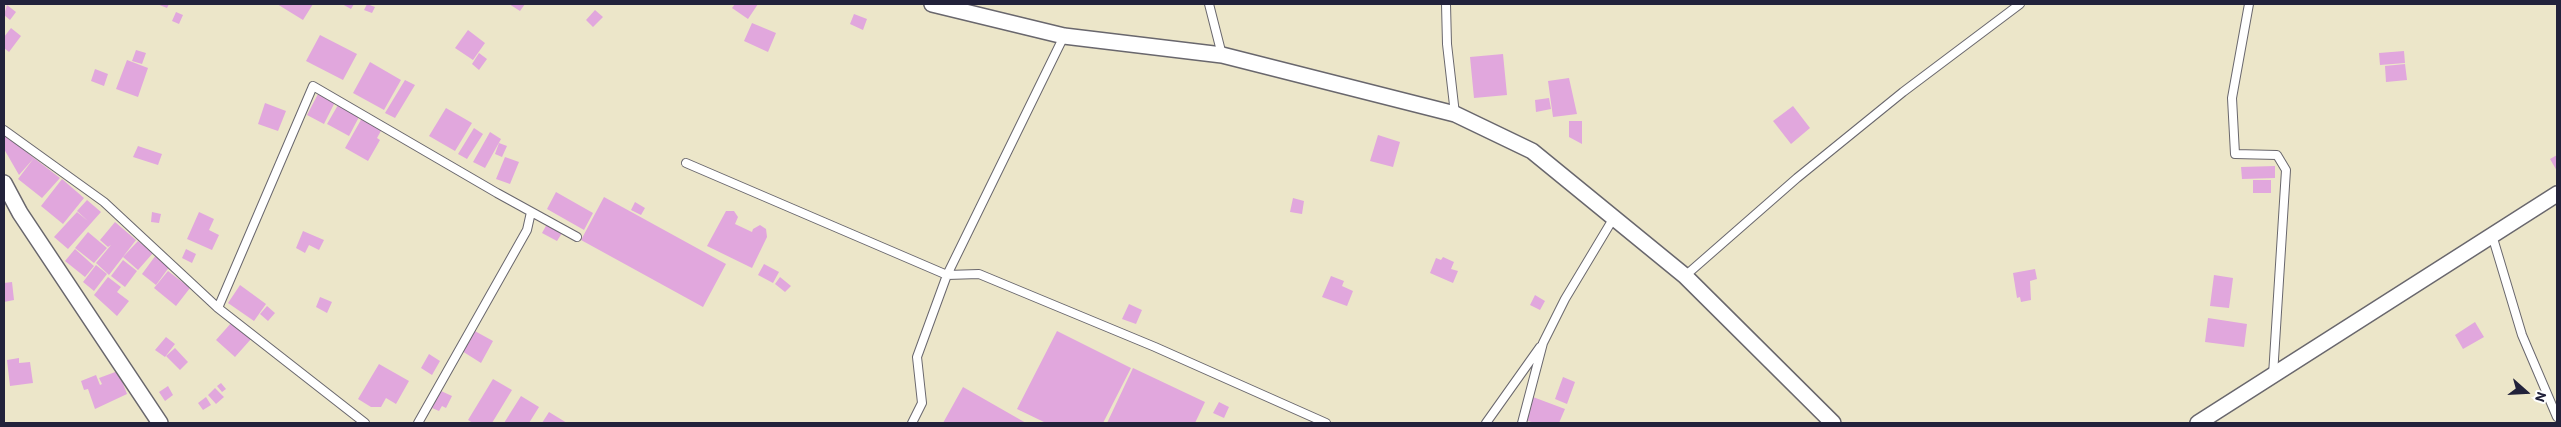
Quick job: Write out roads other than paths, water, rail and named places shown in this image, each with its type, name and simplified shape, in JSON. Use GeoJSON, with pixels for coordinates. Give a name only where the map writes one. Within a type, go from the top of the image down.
{"type":"FeatureCollection","features":[{"type":"Feature","properties":{"kind":"street"},"geometry":{"type":"LineString","coordinates":[[932,4],[1064,36],[1222,55],[1455,114],[1532,151],[1685,276],[1833,423]]}},
{"type":"Feature","properties":{"kind":"street"},"geometry":{"type":"LineString","coordinates":[[4,183],[20,213],[160,423]]}},
{"type":"Feature","properties":{"kind":"street"},"geometry":{"type":"LineString","coordinates":[[2198,423],[2557,194]]}},
{"type":"Feature","properties":{"kind":"lane"},"geometry":{"type":"LineString","coordinates":[[1209,4],[1222,55]]}},
{"type":"Feature","properties":{"kind":"lane"},"geometry":{"type":"LineString","coordinates":[[1446,4],[1447,44],[1455,114]]}},
{"type":"Feature","properties":{"kind":"lane"},"geometry":{"type":"LineString","coordinates":[[1685,276],[1842,141],[1903,92],[2020,4]]}},
{"type":"Feature","properties":{"kind":"lane"},"geometry":{"type":"LineString","coordinates":[[2249,4],[2232,98],[2235,154],[2277,155],[2286,170],[2273,374]]}},
{"type":"Feature","properties":{"kind":"lane"},"geometry":{"type":"LineString","coordinates":[[912,423],[922,403],[917,357],[947,275],[1064,36]]}},
{"type":"Feature","properties":{"kind":"lane"},"geometry":{"type":"LineString","coordinates":[[218,308],[313,86],[577,237]]}},
{"type":"Feature","properties":{"kind":"lane"},"geometry":{"type":"LineString","coordinates":[[4,130],[104,202],[218,308],[365,423]]}},
{"type":"Feature","properties":{"kind":"lane"},"geometry":{"type":"LineString","coordinates":[[686,163],[947,275],[979,274],[1155,347],[1326,423]]}},
{"type":"Feature","properties":{"kind":"lane"},"geometry":{"type":"LineString","coordinates":[[418,423],[527,230],[531,212]]}},
{"type":"Feature","properties":{"kind":"lane"},"geometry":{"type":"LineString","coordinates":[[1486,423],[1543,343],[1566,299],[1613,219]]}},
{"type":"Feature","properties":{"kind":"lane"},"geometry":{"type":"LineString","coordinates":[[2492,235],[2522,335],[2557,417]]}},
{"type":"Feature","properties":{"kind":"lane"},"geometry":{"type":"LineString","coordinates":[[1522,423],[1543,343]]}}]}
